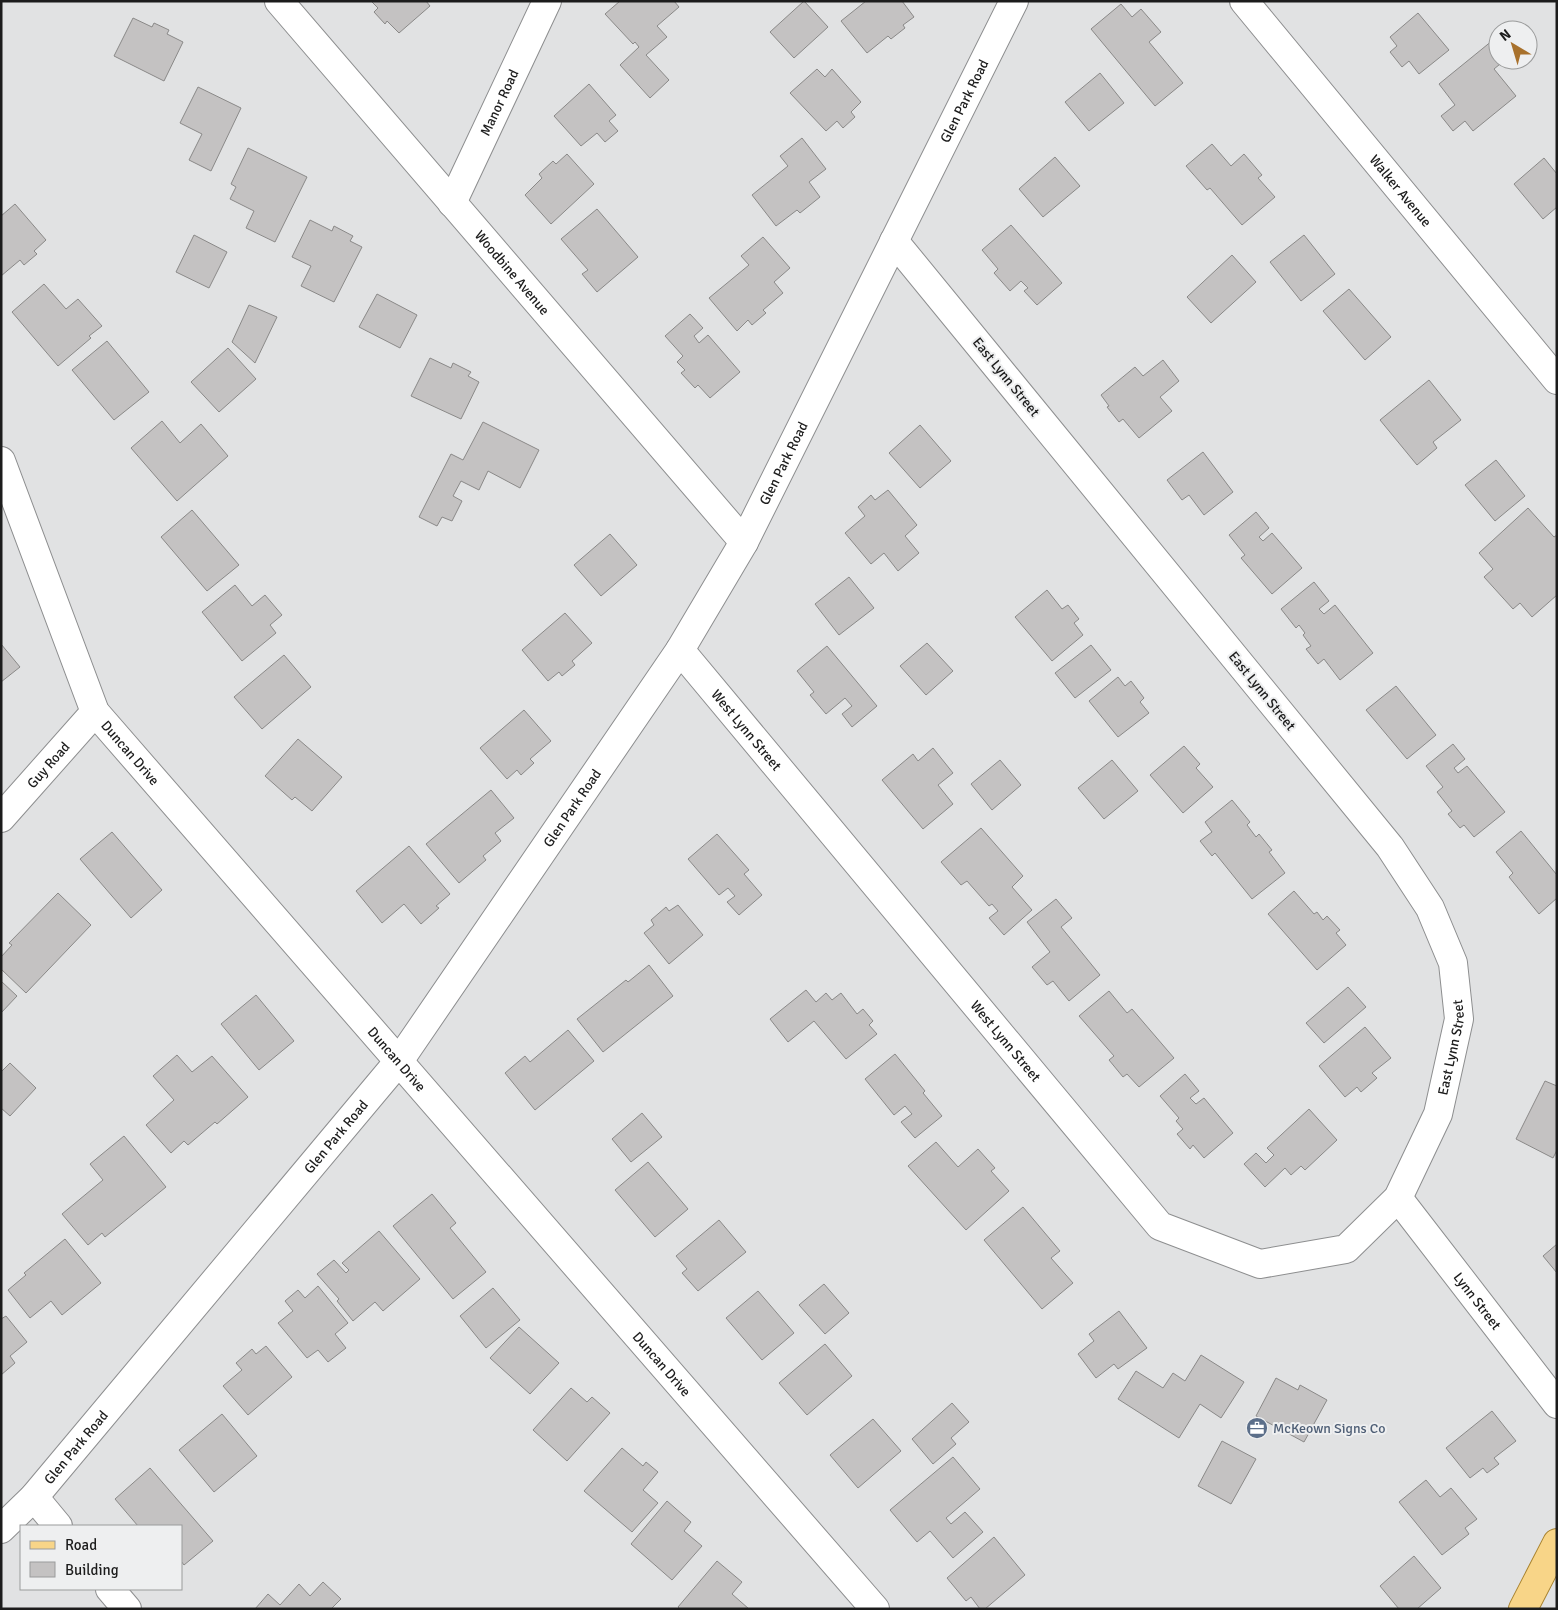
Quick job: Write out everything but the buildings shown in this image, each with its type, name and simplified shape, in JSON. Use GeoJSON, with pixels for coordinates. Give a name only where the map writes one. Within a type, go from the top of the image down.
{"type":"FeatureCollection","features":[{"type":"Feature","properties":{"kind":"main road"},"geometry":{"type":"LineString","coordinates":[[1523,1609],[1557,1543]]}},
{"type":"Feature","properties":{"kind":"street","name":"Woodbine Avenue"},"geometry":{"type":"LineString","coordinates":[[279,1],[744,542]]}},
{"type":"Feature","properties":{"kind":"street","name":"Manor Road"},"geometry":{"type":"LineString","coordinates":[[452,203],[547,1]]}},
{"type":"Feature","properties":{"kind":"street","name":"Glen Park Road"},"geometry":{"type":"LineString","coordinates":[[1,1529],[34,1497],[399,1061],[680,650],[744,542],[1014,1]]}},
{"type":"Feature","properties":{"kind":"street","name":"Walker Avenue"},"geometry":{"type":"LineString","coordinates":[[1244,1],[1557,380]]}},
{"type":"Feature","properties":{"kind":"street","name":"East Lynn Street"},"geometry":{"type":"LineString","coordinates":[[894,241],[1390,847],[1430,908],[1453,963],[1458,1020],[1438,1114],[1398,1198]]}},
{"type":"Feature","properties":{"kind":"street","name":"Duncan Drive"},"geometry":{"type":"LineString","coordinates":[[1,461],[95,712],[874,1609]]}},
{"type":"Feature","properties":{"kind":"street","name":"West Lynn Street"},"geometry":{"type":"LineString","coordinates":[[680,650],[1160,1226],[1260,1264],[1346,1249],[1398,1198]]}},
{"type":"Feature","properties":{"kind":"street","name":"Guy Road"},"geometry":{"type":"LineString","coordinates":[[1,818],[95,712]]}},
{"type":"Feature","properties":{"kind":"street","name":"Lynn Street"},"geometry":{"type":"LineString","coordinates":[[1398,1198],[1557,1404]]}},
{"type":"Feature","properties":{"kind":"street"},"geometry":{"type":"LineString","coordinates":[[34,1497],[57,1525]]}},
{"type":"Feature","properties":{"kind":"street"},"geometry":{"type":"LineString","coordinates":[[111,1590],[127,1609]]}},
{"type":"Feature","properties":{"kind":"place","name":"McKeown Signs Co"},"geometry":{"type":"Point","coordinates":[1257,1428]}}]}
